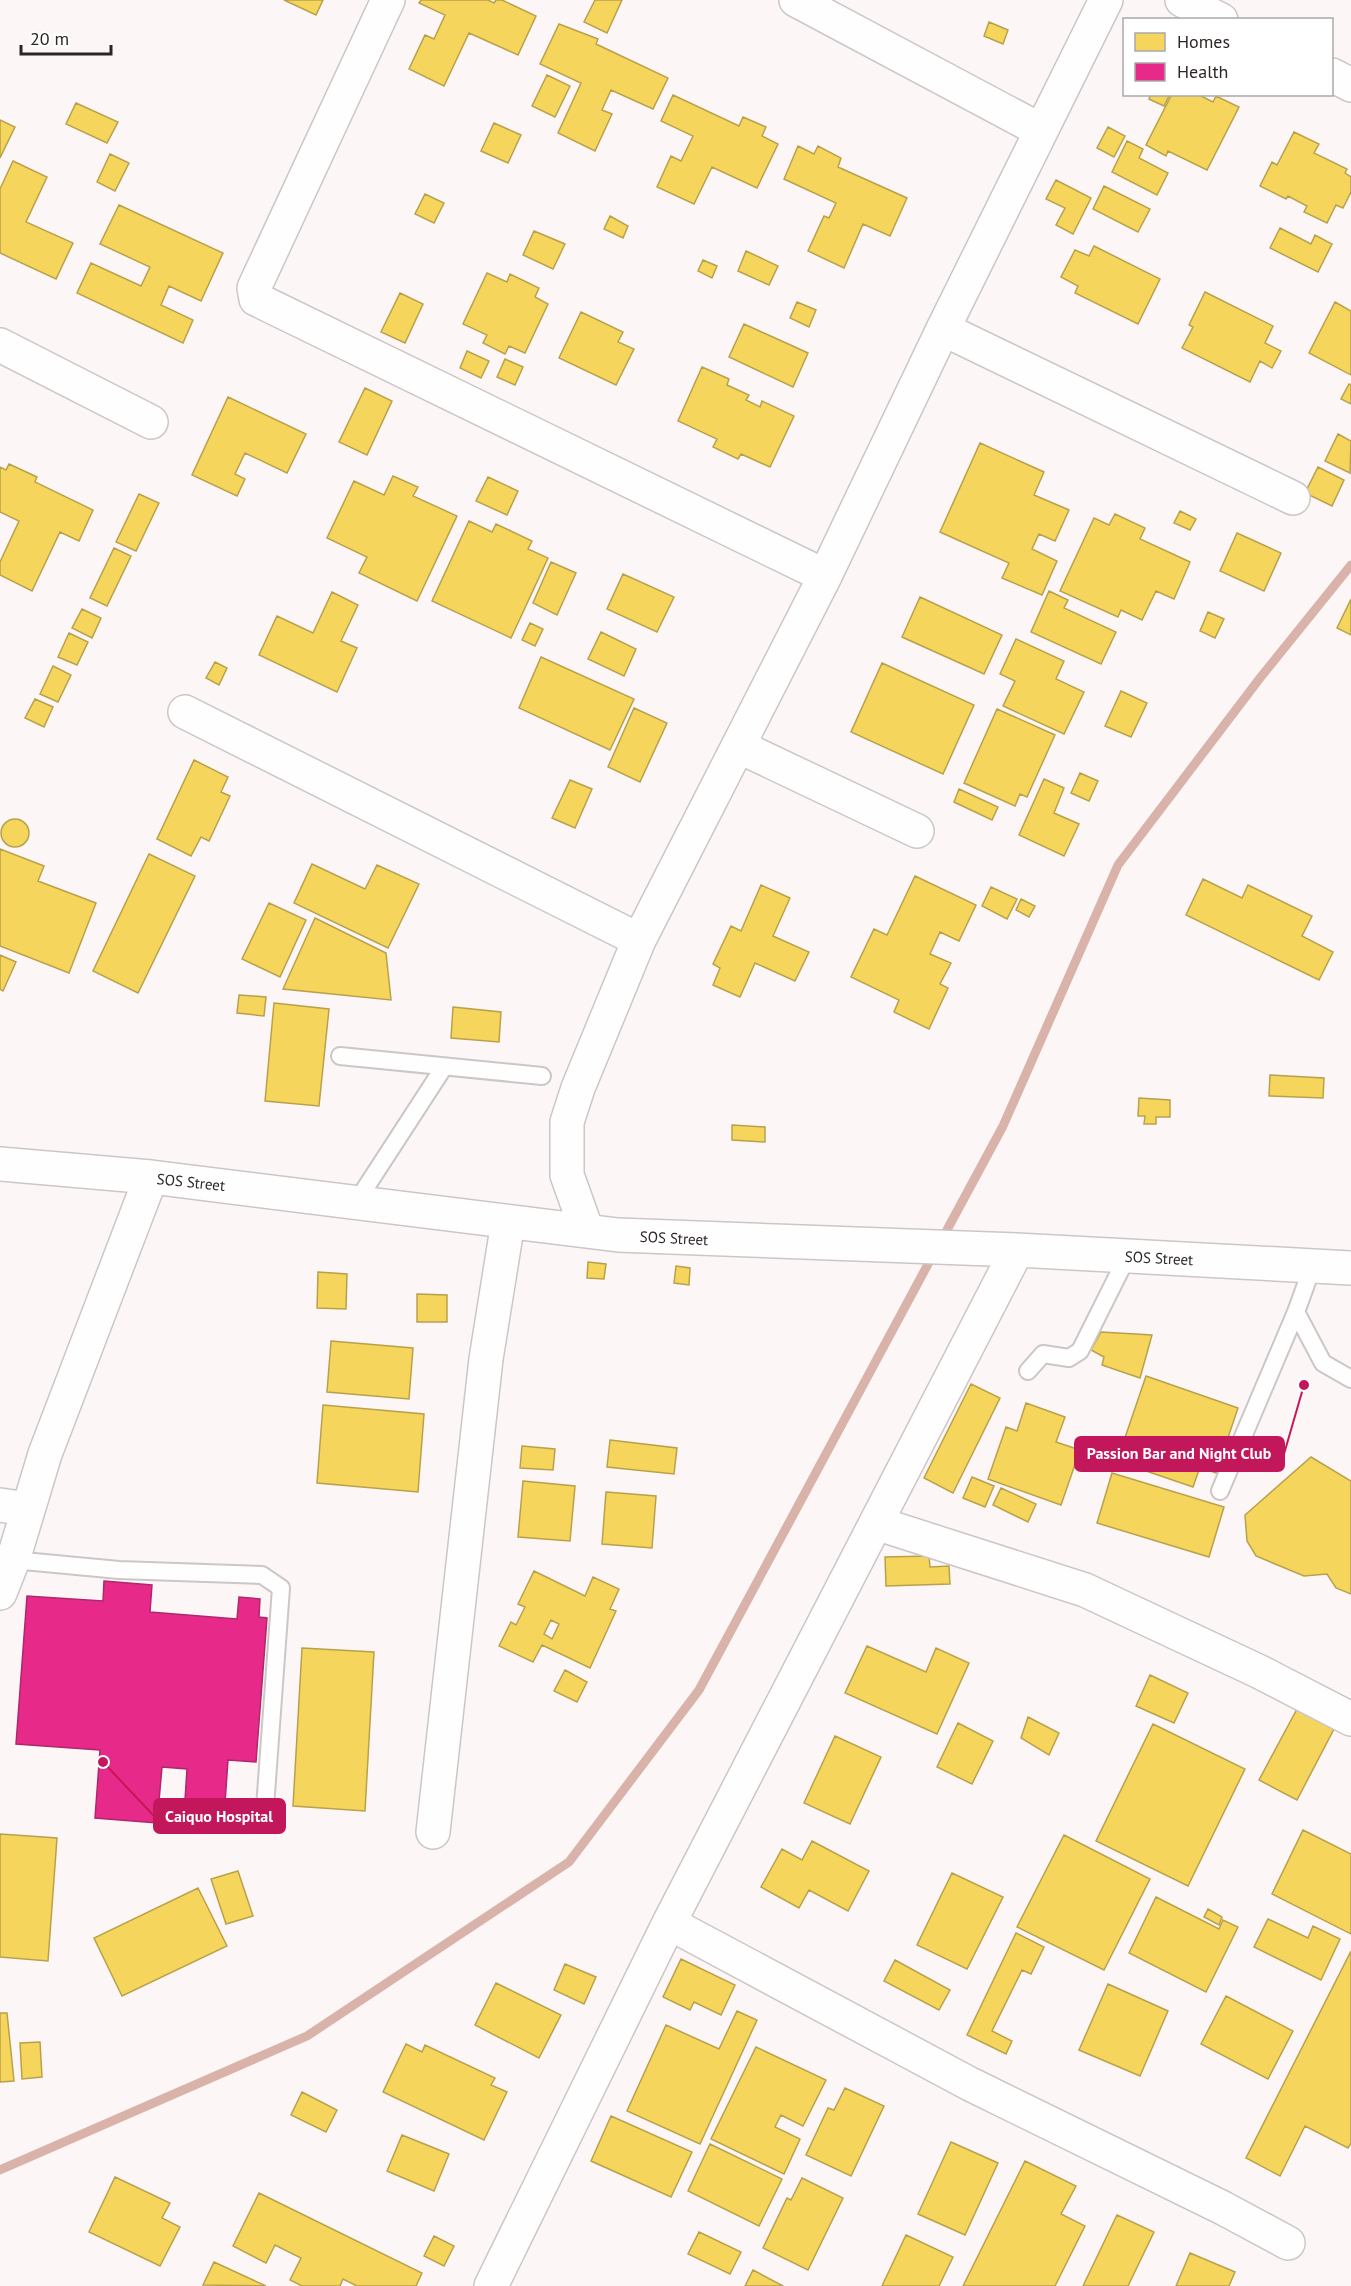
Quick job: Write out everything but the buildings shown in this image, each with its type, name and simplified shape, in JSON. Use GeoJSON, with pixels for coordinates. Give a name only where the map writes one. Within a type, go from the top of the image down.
{"type":"FeatureCollection","features":[{"type":"Feature","properties":{"kind":"street"},"geometry":{"type":"LineString","coordinates":[[388,0],[254,288],[256,299],[825,576]]}},
{"type":"Feature","properties":{"kind":"street"},"geometry":{"type":"LineString","coordinates":[[795,0],[1040,130]]}},
{"type":"Feature","properties":{"kind":"street"},"geometry":{"type":"LineString","coordinates":[[587,1231],[567,1175],[567,1122],[578,1088],[639,940],[825,576],[1040,130],[1106,0]]}},
{"type":"Feature","properties":{"kind":"street"},"geometry":{"type":"LineString","coordinates":[[1182,0],[1217,18]]}},
{"type":"Feature","properties":{"kind":"street"},"geometry":{"type":"LineString","coordinates":[[1333,76],[1351,85]]}},
{"type":"Feature","properties":{"kind":"street"},"geometry":{"type":"LineString","coordinates":[[943,329],[1293,498]]}},
{"type":"Feature","properties":{"kind":"street"},"geometry":{"type":"LineString","coordinates":[[0,345],[151,422]]}},
{"type":"Feature","properties":{"kind":"street"},"geometry":{"type":"LineString","coordinates":[[186,712],[639,940]]}},
{"type":"Feature","properties":{"kind":"street"},"geometry":{"type":"LineString","coordinates":[[738,746],[917,831]]}},
{"type":"Feature","properties":{"kind":"street","name":"SOS Street"},"geometry":{"type":"LineString","coordinates":[[0,1164],[152,1177],[618,1235],[1017,1250],[1351,1268]]}},
{"type":"Feature","properties":{"kind":"street"},"geometry":{"type":"LineString","coordinates":[[0,1593],[13,1560],[14,1507],[45,1454],[152,1177]]}},
{"type":"Feature","properties":{"kind":"street"},"geometry":{"type":"LineString","coordinates":[[433,1832],[486,1359],[508,1222]]}},
{"type":"Feature","properties":{"kind":"street"},"geometry":{"type":"LineString","coordinates":[[491,2286],[669,1923],[1017,1250]]}},
{"type":"Feature","properties":{"kind":"street"},"geometry":{"type":"LineString","coordinates":[[876,1523],[1085,1590],[1260,1672],[1351,1719]]}},
{"type":"Feature","properties":{"kind":"street"},"geometry":{"type":"LineString","coordinates":[[669,1923],[970,2084],[1223,2208],[1288,2243]]}},
{"type":"Feature","properties":{"kind":"lane"},"geometry":{"type":"LineString","coordinates":[[340,1056],[542,1076]]}},
{"type":"Feature","properties":{"kind":"lane"},"geometry":{"type":"LineString","coordinates":[[357,1201],[444,1066]]}},
{"type":"Feature","properties":{"kind":"lane"},"geometry":{"type":"LineString","coordinates":[[1028,1371],[1043,1354],[1069,1358],[1080,1351],[1127,1257]]}},
{"type":"Feature","properties":{"kind":"lane"},"geometry":{"type":"LineString","coordinates":[[1220,1491],[1296,1312],[1313,1265]]}},
{"type":"Feature","properties":{"kind":"lane"},"geometry":{"type":"LineString","coordinates":[[1296,1312],[1323,1363],[1351,1379]]}},
{"type":"Feature","properties":{"kind":"lane"},"geometry":{"type":"LineString","coordinates":[[13,1560],[119,1570],[262,1575],[280,1588],[264,1821]]}},
{"type":"Feature","properties":{"kind":"waterway"},"geometry":{"type":"LineString","coordinates":[[941,1241],[1003,1126],[1118,865],[1260,678],[1351,565]]}},
{"type":"Feature","properties":{"kind":"waterway"},"geometry":{"type":"LineString","coordinates":[[0,2170],[307,2036],[569,1862],[699,1690],[934,1253]]}},
{"type":"Feature","properties":{"kind":"place","name":"Passion Bar and Night Club"},"geometry":{"type":"Point","coordinates":[1304,1385]}},
{"type":"Feature","properties":{"kind":"place","name":"Caiquo Hospital"},"geometry":{"type":"Point","coordinates":[103,1762]}}]}
